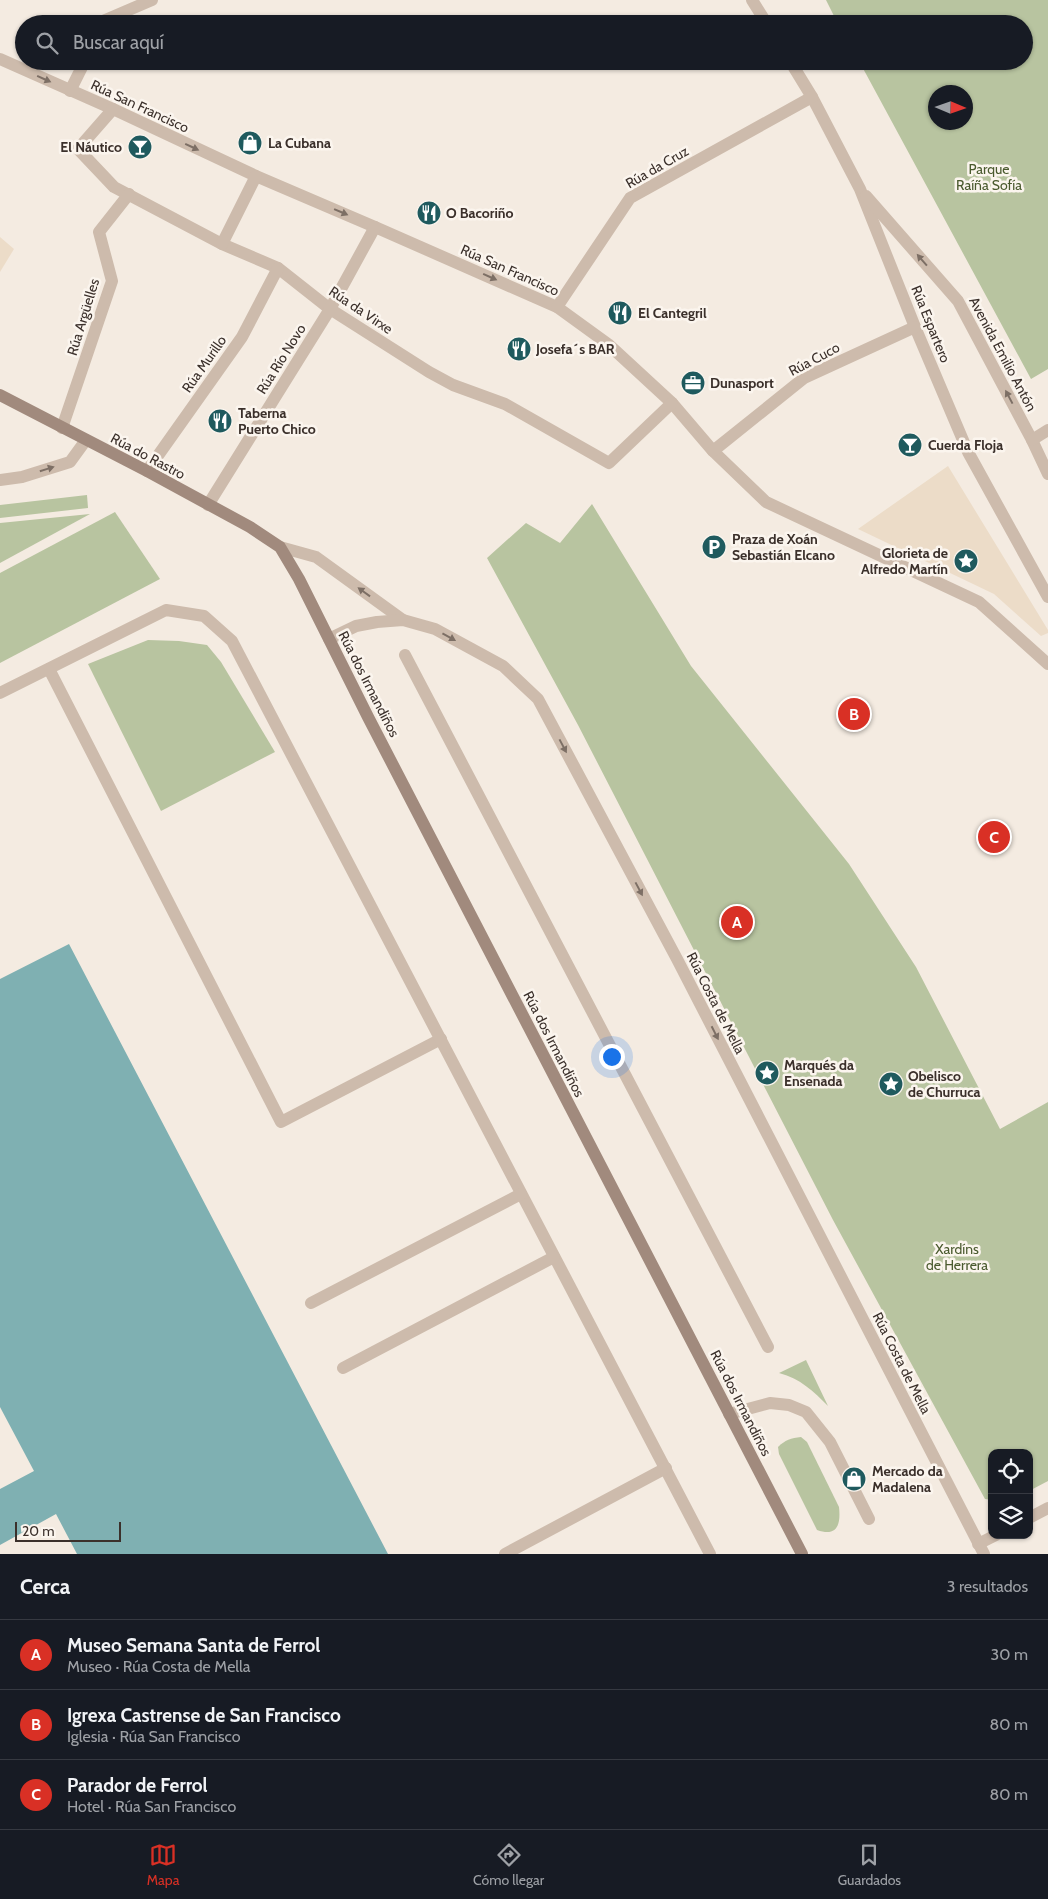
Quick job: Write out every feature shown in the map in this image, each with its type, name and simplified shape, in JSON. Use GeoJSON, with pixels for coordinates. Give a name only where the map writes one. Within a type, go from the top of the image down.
{"type":"FeatureCollection","features":[{"type":"Feature","properties":{"kind":"main road","name":"Rúa do Rastro"},"geometry":{"type":"LineString","coordinates":[[0,395],[250,527],[280,547]]}},
{"type":"Feature","properties":{"kind":"main road","name":"Rúa dos Irmandiños"},"geometry":{"type":"LineString","coordinates":[[280,547],[299,579],[372,726],[802,1554]]}},
{"type":"Feature","properties":{"kind":"street"},"geometry":{"type":"LineString","coordinates":[[118,15],[152,0]]}},
{"type":"Feature","properties":{"kind":"street"},"geometry":{"type":"LineString","coordinates":[[752,0],[761,15]]}},
{"type":"Feature","properties":{"kind":"street","name":"Rúa San Francisco"},"geometry":{"type":"LineString","coordinates":[[0,59],[15,66]]}},
{"type":"Feature","properties":{"kind":"street","name":"Rúa San Francisco"},"geometry":{"type":"LineString","coordinates":[[24,70],[256,176],[556,307],[608,344],[672,404],[713,451],[766,502],[979,602],[1048,664]]}},
{"type":"Feature","properties":{"kind":"street"},"geometry":{"type":"LineString","coordinates":[[70,91],[80,70]]}},
{"type":"Feature","properties":{"kind":"street","name":"Rúa Espartero"},"geometry":{"type":"LineString","coordinates":[[796,70],[812,97],[860,189],[915,327],[968,452],[1048,597]]}},
{"type":"Feature","properties":{"kind":"street","name":"Rúa da Cruz"},"geometry":{"type":"LineString","coordinates":[[556,307],[630,198],[812,97]]}},
{"type":"Feature","properties":{"kind":"street","name":"Rúa da Virxe"},"geometry":{"type":"LineString","coordinates":[[113,109],[78,149],[114,187],[222,244],[278,268],[330,309],[429,372],[453,385],[505,404],[609,463],[672,404]]}},
{"type":"Feature","properties":{"kind":"street"},"geometry":{"type":"LineString","coordinates":[[222,244],[256,176]]}},
{"type":"Feature","properties":{"kind":"street","name":"Avenida Emilio Antón"},"geometry":{"type":"LineString","coordinates":[[860,189],[958,301],[1048,474]]}},
{"type":"Feature","properties":{"kind":"street","name":"Rúa Argüelles"},"geometry":{"type":"LineString","coordinates":[[62,428],[112,281],[99,232],[129,194]]}},
{"type":"Feature","properties":{"kind":"street","name":"Rúa Río Novo"},"geometry":{"type":"LineString","coordinates":[[208,505],[330,309],[375,227]]}},
{"type":"Feature","properties":{"kind":"street","name":"Rúa Murillo"},"geometry":{"type":"LineString","coordinates":[[146,471],[242,337],[278,268]]}},
{"type":"Feature","properties":{"kind":"street","name":"Rúa Cuco"},"geometry":{"type":"LineString","coordinates":[[713,451],[804,378],[915,327]]}},
{"type":"Feature","properties":{"kind":"street"},"geometry":{"type":"LineString","coordinates":[[1032,440],[1048,430]]}},
{"type":"Feature","properties":{"kind":"street"},"geometry":{"type":"LineString","coordinates":[[0,480],[22,477],[70,462],[86,440]]}},
{"type":"Feature","properties":{"kind":"street","name":"Rúa Costa de Mella"},"geometry":{"type":"LineString","coordinates":[[280,547],[316,558],[403,620],[435,629],[504,666],[538,699],[677,959],[981,1549]]}},
{"type":"Feature","properties":{"kind":"street"},"geometry":{"type":"LineString","coordinates":[[0,693],[166,610],[204,616],[232,642],[710,1554]]}},
{"type":"Feature","properties":{"kind":"street","name":"Rúa Costa de Mella"},"geometry":{"type":"LineString","coordinates":[[329,639],[356,626],[403,620]]}},
{"type":"Feature","properties":{"kind":"street"},"geometry":{"type":"LineString","coordinates":[[405,655],[768,1346]]}},
{"type":"Feature","properties":{"kind":"street"},"geometry":{"type":"LineString","coordinates":[[48,669],[281,1122],[441,1040]]}},
{"type":"Feature","properties":{"kind":"street"},"geometry":{"type":"LineString","coordinates":[[311,1303],[521,1194]]}},
{"type":"Feature","properties":{"kind":"street"},"geometry":{"type":"LineString","coordinates":[[343,1368],[554,1257]]}},
{"type":"Feature","properties":{"kind":"street"},"geometry":{"type":"LineString","coordinates":[[730,1414],[770,1403],[789,1405],[806,1412],[830,1442],[869,1519]]}},
{"type":"Feature","properties":{"kind":"street"},"geometry":{"type":"LineString","coordinates":[[505,1554],[666,1468]]}},
{"type":"Feature","properties":{"kind":"street"},"geometry":{"type":"LineString","coordinates":[[1033,1516],[1048,1508]]}},
{"type":"Feature","properties":{"kind":"street"},"geometry":{"type":"LineString","coordinates":[[981,1549],[992,1539]]}},
{"type":"Feature","properties":{"kind":"green space","name":"Parque Raíña Sofía"},"geometry":{"type":"Polygon","coordinates":[[[826,0],[1048,0],[1048,369],[1031,379],[864,70],[1033,70],[1033,15],[834,15],[826,0]]]}},
{"type":"Feature","properties":{"kind":"green space"},"geometry":{"type":"Polygon","coordinates":[[[87,495],[88,508],[0,518],[0,505],[87,495]]]}},
{"type":"Feature","properties":{"kind":"green space","name":"Xardíns de Herrera"},"geometry":{"type":"Polygon","coordinates":[[[592,504],[691,666],[849,864],[916,967],[1000,1129],[1048,1102],[1048,1481],[1033,1489],[1033,1449],[988,1449],[988,1499],[985,1499],[833,1220],[578,725],[487,558],[526,523],[560,543],[592,504]]]}},
{"type":"Feature","properties":{"kind":"green space"},"geometry":{"type":"Polygon","coordinates":[[[115,512],[160,579],[0,663],[0,573],[115,512]]]}},
{"type":"Feature","properties":{"kind":"green space"},"geometry":{"type":"Polygon","coordinates":[[[90,514],[0,563],[0,523],[90,514]]]}},
{"type":"Feature","properties":{"kind":"green space"},"geometry":{"type":"Polygon","coordinates":[[[148,640],[179,641],[207,645],[221,662],[275,752],[161,811],[88,664],[148,640]]]}},
{"type":"Feature","properties":{"kind":"green space"},"geometry":{"type":"Polygon","coordinates":[[[806,1360],[828,1406],[800,1382],[779,1373],[806,1360]]]}},
{"type":"Feature","properties":{"kind":"green space"},"geometry":{"type":"Polygon","coordinates":[[[801,1437],[807,1442],[839,1507],[838,1524],[833,1531],[824,1532],[817,1530],[779,1454],[778,1447],[783,1443],[801,1437]]]}},
{"type":"Feature","properties":{"kind":"shaded area"},"geometry":{"type":"Polygon","coordinates":[[[0,237],[14,249],[0,272],[0,237]]]}},
{"type":"Feature","properties":{"kind":"shaded area","name":"Glorieta de Alfredo Martín"},"geometry":{"type":"Polygon","coordinates":[[[948,466],[1048,630],[1048,633],[1041,636],[994,594],[858,529],[948,466]]]}},
{"type":"Feature","properties":{"kind":"water"},"geometry":{"type":"Polygon","coordinates":[[[69,944],[388,1554],[77,1554],[56,1514],[0,1545],[0,1489],[34,1471],[0,1407],[0,979],[69,944]]]}},
{"type":"Feature","properties":{"kind":"place","name":"La Cubana"},"geometry":{"type":"Point","coordinates":[250,143]}},
{"type":"Feature","properties":{"kind":"place","name":"El Náutico"},"geometry":{"type":"Point","coordinates":[140,147]}},
{"type":"Feature","properties":{"kind":"place","name":"O Bacoriño"},"geometry":{"type":"Point","coordinates":[429,213]}},
{"type":"Feature","properties":{"kind":"place","name":"El Cantegril"},"geometry":{"type":"Point","coordinates":[620,313]}},
{"type":"Feature","properties":{"kind":"place","name":"Josefa´s BAR"},"geometry":{"type":"Point","coordinates":[519,349]}},
{"type":"Feature","properties":{"kind":"place","name":"Dunasport"},"geometry":{"type":"Point","coordinates":[693,383]}},
{"type":"Feature","properties":{"kind":"place","name":"Taberna Puerto Chico"},"geometry":{"type":"Point","coordinates":[220,421]}},
{"type":"Feature","properties":{"kind":"place","name":"Cuerda Floja"},"geometry":{"type":"Point","coordinates":[910,445]}},
{"type":"Feature","properties":{"kind":"place","name":"Praza de Xoán Sebastián Elcano"},"geometry":{"type":"Point","coordinates":[714,547]}},
{"type":"Feature","properties":{"kind":"place","name":"Glorieta de Alfredo Martín"},"geometry":{"type":"Point","coordinates":[966,561]}},
{"type":"Feature","properties":{"kind":"place","name":"Igrexa Castrense de San Francisco"},"geometry":{"type":"Point","coordinates":[854,714]}},
{"type":"Feature","properties":{"kind":"place","name":"Parador de Ferrol"},"geometry":{"type":"Point","coordinates":[994,837]}},
{"type":"Feature","properties":{"kind":"place","name":"Museo Semana Santa de Ferrol"},"geometry":{"type":"Point","coordinates":[737,922]}},
{"type":"Feature","properties":{"kind":"place","name":"Marqués da Ensenada"},"geometry":{"type":"Point","coordinates":[767,1073]}},
{"type":"Feature","properties":{"kind":"place","name":"Obelisco de Churruca"},"geometry":{"type":"Point","coordinates":[891,1084]}},
{"type":"Feature","properties":{"kind":"place","name":"Mercado da Madalena"},"geometry":{"type":"Point","coordinates":[854,1479]}}]}
